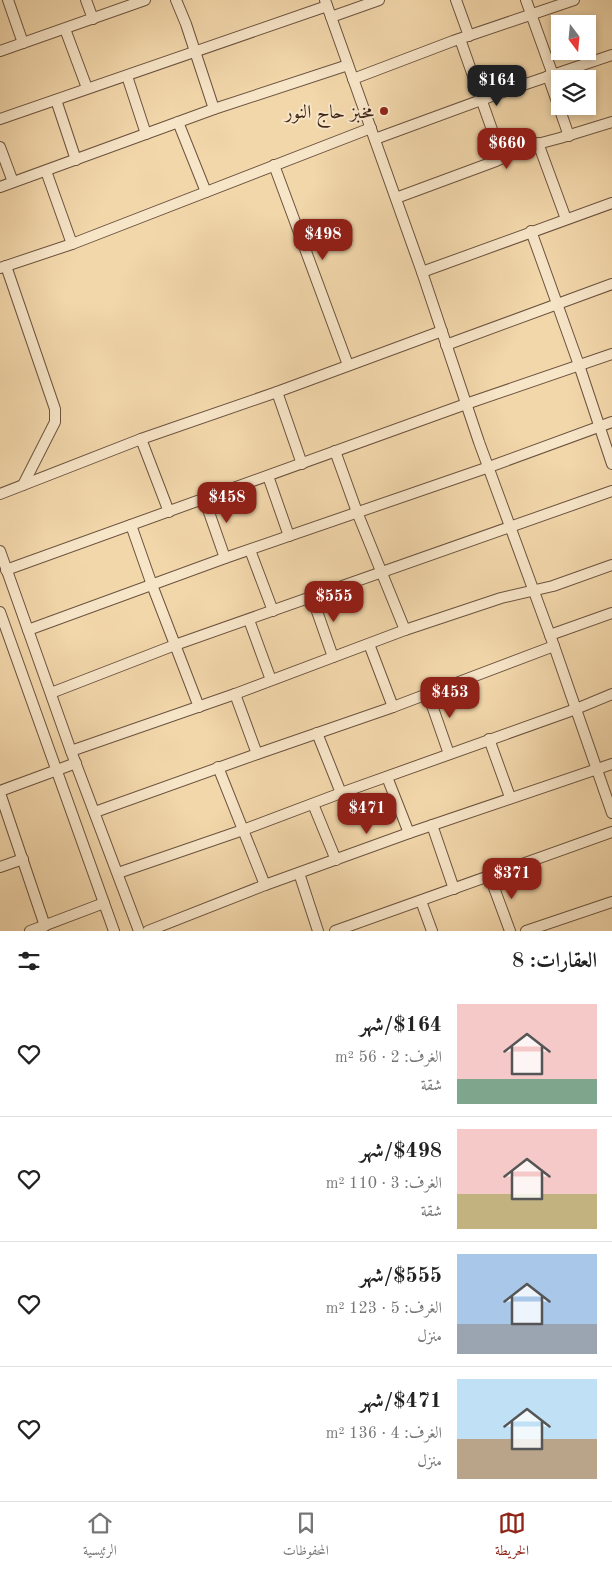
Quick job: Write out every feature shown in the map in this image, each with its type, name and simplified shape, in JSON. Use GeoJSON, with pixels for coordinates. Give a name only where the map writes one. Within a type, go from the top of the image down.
{"type":"FeatureCollection","features":[{"type":"Feature","properties":{"kind":"street"},"geometry":{"type":"LineString","coordinates":[[8,0],[23,43]]}},
{"type":"Feature","properties":{"kind":"street"},"geometry":{"type":"LineString","coordinates":[[86,0],[93,19]]}},
{"type":"Feature","properties":{"kind":"street"},"geometry":{"type":"LineString","coordinates":[[0,51],[145,0]]}},
{"type":"Feature","properties":{"kind":"street"},"geometry":{"type":"LineString","coordinates":[[176,0],[196,52],[214,109]]}},
{"type":"Feature","properties":{"kind":"street"},"geometry":{"type":"LineString","coordinates":[[331,17],[379,0]]}},
{"type":"Feature","properties":{"kind":"street"},"geometry":{"type":"LineString","coordinates":[[456,0],[464,37],[482,99],[502,158]]}},
{"type":"Feature","properties":{"kind":"street"},"geometry":{"type":"LineString","coordinates":[[375,139],[482,99],[551,76],[526,0]]}},
{"type":"Feature","properties":{"kind":"street"},"geometry":{"type":"LineString","coordinates":[[353,80],[464,37],[574,0]]}},
{"type":"Feature","properties":{"kind":"street"},"geometry":{"type":"LineString","coordinates":[[0,118],[196,52],[326,3],[612,813]]}},
{"type":"Feature","properties":{"kind":"street"},"geometry":{"type":"LineString","coordinates":[[66,29],[87,88]]}},
{"type":"Feature","properties":{"kind":"street"},"geometry":{"type":"LineString","coordinates":[[568,70],[612,55]]}},
{"type":"Feature","properties":{"kind":"street"},"geometry":{"type":"LineString","coordinates":[[0,187],[214,109],[348,65]]}},
{"type":"Feature","properties":{"kind":"street"},"geometry":{"type":"LineString","coordinates":[[126,76],[146,134]]}},
{"type":"Feature","properties":{"kind":"street"},"geometry":{"type":"LineString","coordinates":[[56,100],[76,160]]}},
{"type":"Feature","properties":{"kind":"street"},"geometry":{"type":"LineString","coordinates":[[563,115],[569,136]]}},
{"type":"Feature","properties":{"kind":"street"},"geometry":{"type":"LineString","coordinates":[[178,122],[206,192]]}},
{"type":"Feature","properties":{"kind":"street"},"geometry":{"type":"LineString","coordinates":[[396,198],[538,143],[569,136],[612,122]]}},
{"type":"Feature","properties":{"kind":"street"},"geometry":{"type":"LineString","coordinates":[[23,485],[54,422],[55,409],[3,267],[72,244],[371,128]]}},
{"type":"Feature","properties":{"kind":"street"},"geometry":{"type":"LineString","coordinates":[[538,143],[566,219]]}},
{"type":"Feature","properties":{"kind":"street"},"geometry":{"type":"LineString","coordinates":[[0,147],[13,182]]}},
{"type":"Feature","properties":{"kind":"street"},"geometry":{"type":"LineString","coordinates":[[274,165],[348,366]]}},
{"type":"Feature","properties":{"kind":"street"},"geometry":{"type":"LineString","coordinates":[[46,170],[72,244]]}},
{"type":"Feature","properties":{"kind":"street"},"geometry":{"type":"LineString","coordinates":[[422,272],[612,203]]}},
{"type":"Feature","properties":{"kind":"street"},"geometry":{"type":"LineString","coordinates":[[531,231],[612,464]]}},
{"type":"Feature","properties":{"kind":"street"},"geometry":{"type":"LineString","coordinates":[[446,344],[612,284]]}},
{"type":"Feature","properties":{"kind":"street"},"geometry":{"type":"LineString","coordinates":[[0,494],[141,439],[277,392],[442,331]]}},
{"type":"Feature","properties":{"kind":"street"},"geometry":{"type":"LineString","coordinates":[[6,570],[466,404],[612,354]]}},
{"type":"Feature","properties":{"kind":"street"},"geometry":{"type":"LineString","coordinates":[[277,392],[302,464]]}},
{"type":"Feature","properties":{"kind":"street"},"geometry":{"type":"LineString","coordinates":[[28,630],[612,422]]}},
{"type":"Feature","properties":{"kind":"street"},"geometry":{"type":"LineString","coordinates":[[141,439],[169,512]]}},
{"type":"Feature","properties":{"kind":"street"},"geometry":{"type":"LineString","coordinates":[[335,451],[357,512],[405,630]]}},
{"type":"Feature","properties":{"kind":"street"},"geometry":{"type":"LineString","coordinates":[[268,476],[289,536]]}},
{"type":"Feature","properties":{"kind":"street"},"geometry":{"type":"LineString","coordinates":[[51,693],[174,645],[612,491]]}},
{"type":"Feature","properties":{"kind":"street"},"geometry":{"type":"LineString","coordinates":[[204,498],[226,558]]}},
{"type":"Feature","properties":{"kind":"street"},"geometry":{"type":"LineString","coordinates":[[131,525],[174,645],[199,707]]}},
{"type":"Feature","properties":{"kind":"street"},"geometry":{"type":"LineString","coordinates":[[250,550],[272,611]]}},
{"type":"Feature","properties":{"kind":"street"},"geometry":{"type":"LineString","coordinates":[[0,551],[139,931]]}},
{"type":"Feature","properties":{"kind":"street"},"geometry":{"type":"LineString","coordinates":[[72,751],[235,694],[405,630],[501,598],[553,586],[612,565]]}},
{"type":"Feature","properties":{"kind":"street"},"geometry":{"type":"LineString","coordinates":[[312,597],[333,657]]}},
{"type":"Feature","properties":{"kind":"street"},"geometry":{"type":"LineString","coordinates":[[0,612],[4,636],[58,770],[114,931]]}},
{"type":"Feature","properties":{"kind":"street"},"geometry":{"type":"LineString","coordinates":[[550,635],[612,613]]}},
{"type":"Feature","properties":{"kind":"street"},"geometry":{"type":"LineString","coordinates":[[249,620],[271,680]]}},
{"type":"Feature","properties":{"kind":"street"},"geometry":{"type":"LineString","coordinates":[[369,644],[393,707]]}},
{"type":"Feature","properties":{"kind":"street"},"geometry":{"type":"LineString","coordinates":[[95,812],[218,767],[393,707],[554,646]]}},
{"type":"Feature","properties":{"kind":"street"},"geometry":{"type":"LineString","coordinates":[[235,694],[257,754]]}},
{"type":"Feature","properties":{"kind":"street"},"geometry":{"type":"LineString","coordinates":[[428,694],[449,754]]}},
{"type":"Feature","properties":{"kind":"street"},"geometry":{"type":"LineString","coordinates":[[118,873],[243,830],[341,792],[489,738],[576,709],[612,694]]}},
{"type":"Feature","properties":{"kind":"street"},"geometry":{"type":"LineString","coordinates":[[317,733],[341,792]]}},
{"type":"Feature","properties":{"kind":"street"},"geometry":{"type":"LineString","coordinates":[[489,738],[510,797]]}},
{"type":"Feature","properties":{"kind":"street"},"geometry":{"type":"LineString","coordinates":[[45,926],[0,792],[76,763]]}},
{"type":"Feature","properties":{"kind":"street"},"geometry":{"type":"LineString","coordinates":[[148,931],[265,885],[408,833],[612,764]]}},
{"type":"Feature","properties":{"kind":"street"},"geometry":{"type":"LineString","coordinates":[[218,767],[265,885]]}},
{"type":"Feature","properties":{"kind":"street"},"geometry":{"type":"LineString","coordinates":[[387,776],[408,833]]}},
{"type":"Feature","properties":{"kind":"street"},"geometry":{"type":"LineString","coordinates":[[313,804],[336,860]]}},
{"type":"Feature","properties":{"kind":"street"},"geometry":{"type":"LineString","coordinates":[[432,825],[454,889]]}},
{"type":"Feature","properties":{"kind":"street"},"geometry":{"type":"LineString","coordinates":[[335,931],[352,928],[612,832]]}},
{"type":"Feature","properties":{"kind":"street"},"geometry":{"type":"LineString","coordinates":[[0,867],[23,859]]}},
{"type":"Feature","properties":{"kind":"street"},"geometry":{"type":"LineString","coordinates":[[299,873],[318,931]]}},
{"type":"Feature","properties":{"kind":"street"},"geometry":{"type":"LineString","coordinates":[[490,876],[510,931]]}},
{"type":"Feature","properties":{"kind":"street"},"geometry":{"type":"LineString","coordinates":[[422,901],[432,931]]}},
{"type":"Feature","properties":{"kind":"street"},"geometry":{"type":"LineString","coordinates":[[526,931],[612,902]]}},
{"type":"Feature","properties":{"kind":"street"},"geometry":{"type":"LineString","coordinates":[[30,931],[104,903]]}},
{"type":"Feature","properties":{"kind":"place","name":"مخبز حاج النور"},"geometry":{"type":"Point","coordinates":[384,111]}}]}
